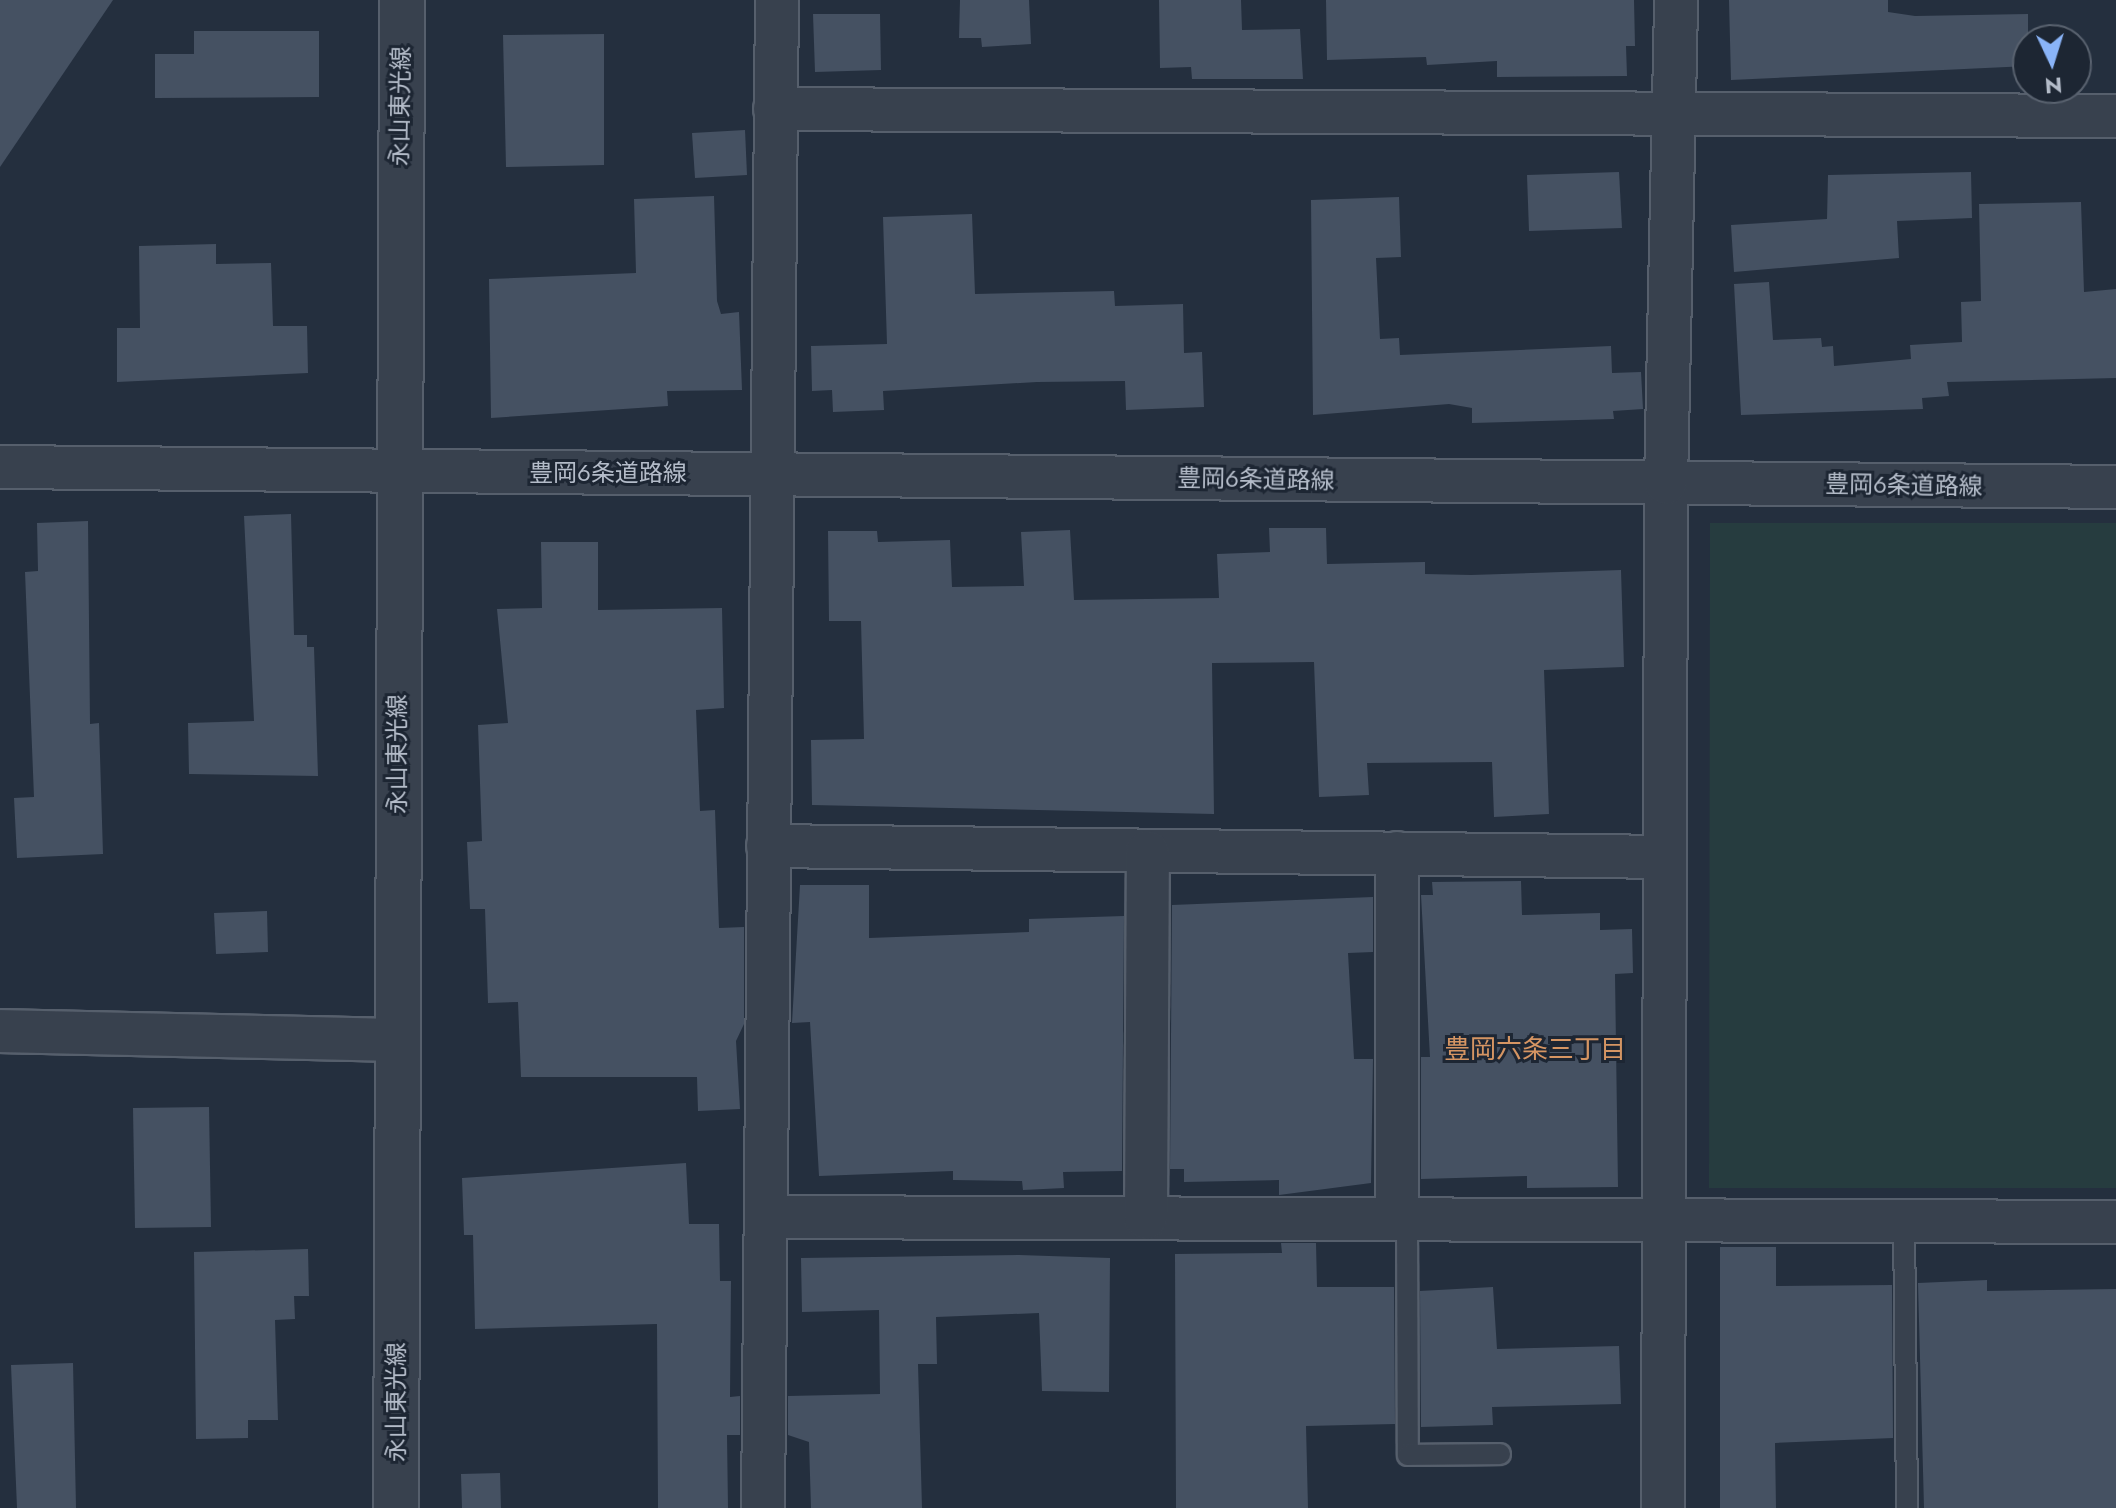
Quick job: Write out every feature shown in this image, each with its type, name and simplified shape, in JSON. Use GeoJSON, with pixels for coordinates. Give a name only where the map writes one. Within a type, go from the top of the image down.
{"type":"FeatureCollection","features":[{"type":"Feature","properties":{"kind":"street","name":"永山東光線"},"geometry":{"type":"LineString","coordinates":[[396,1508],[396,473],[402,0]]}},
{"type":"Feature","properties":{"kind":"street"},"geometry":{"type":"LineString","coordinates":[[763,1508],[777,0]]}},
{"type":"Feature","properties":{"kind":"street"},"geometry":{"type":"LineString","coordinates":[[1663,1508],[1667,1218],[1666,483],[1676,0]]}},
{"type":"Feature","properties":{"kind":"street"},"geometry":{"type":"LineString","coordinates":[[775,109],[2116,116]]}},
{"type":"Feature","properties":{"kind":"street","name":"豊岡6条道路線"},"geometry":{"type":"LineString","coordinates":[[0,467],[2116,487]]}},
{"type":"Feature","properties":{"kind":"street"},"geometry":{"type":"LineString","coordinates":[[768,846],[1665,857]]}},
{"type":"Feature","properties":{"kind":"street"},"geometry":{"type":"LineString","coordinates":[[1146,1218],[1148,852]]}},
{"type":"Feature","properties":{"kind":"street"},"geometry":{"type":"LineString","coordinates":[[1397,853],[1402,1218]]}},
{"type":"Feature","properties":{"kind":"street"},"geometry":{"type":"LineString","coordinates":[[0,1031],[398,1040]]}},
{"type":"Feature","properties":{"kind":"street"},"geometry":{"type":"LineString","coordinates":[[766,1217],[2116,1222]]}},
{"type":"Feature","properties":{"kind":"lane"},"geometry":{"type":"LineString","coordinates":[[1402,1218],[1408,1455],[1500,1454]]}},
{"type":"Feature","properties":{"kind":"lane"},"geometry":{"type":"LineString","coordinates":[[1904,1220],[1907,1508]]}},
{"type":"Feature","properties":{"kind":"green space"},"geometry":{"type":"Polygon","coordinates":[[[1710,523],[2116,523],[2116,1188],[1709,1188],[1710,523]]]}},
{"type":"Feature","properties":{"kind":"building"},"geometry":{"type":"Polygon","coordinates":[[[0,0],[113,0],[0,167],[0,0]]]}},
{"type":"Feature","properties":{"kind":"building"},"geometry":{"type":"Polygon","coordinates":[[[960,0],[1029,0],[1031,44],[982,47],[981,38],[959,38],[960,0]]]}},
{"type":"Feature","properties":{"kind":"building"},"geometry":{"type":"Polygon","coordinates":[[[1159,0],[1241,0],[1242,30],[1300,29],[1303,79],[1192,79],[1191,67],[1160,68],[1159,0]]]}},
{"type":"Feature","properties":{"kind":"building"},"geometry":{"type":"Polygon","coordinates":[[[1326,0],[1634,0],[1635,46],[1626,46],[1627,76],[1497,77],[1497,61],[1427,65],[1426,57],[1327,60],[1326,0]]]}},
{"type":"Feature","properties":{"kind":"building"},"geometry":{"type":"Polygon","coordinates":[[[1729,0],[1888,0],[1888,12],[1915,16],[2028,14],[2028,24],[2012,24],[2012,67],[1731,80],[1729,0]]]}},
{"type":"Feature","properties":{"kind":"building"},"geometry":{"type":"Polygon","coordinates":[[[813,14],[880,14],[881,70],[815,72],[813,14]]]}},
{"type":"Feature","properties":{"kind":"building"},"geometry":{"type":"Polygon","coordinates":[[[194,31],[319,31],[319,97],[155,98],[155,54],[194,54],[194,31]]]}},
{"type":"Feature","properties":{"kind":"building"},"geometry":{"type":"Polygon","coordinates":[[[604,34],[604,165],[506,167],[503,35],[604,34]]]}},
{"type":"Feature","properties":{"kind":"building"},"geometry":{"type":"Polygon","coordinates":[[[745,130],[747,175],[695,178],[692,133],[745,130]]]}},
{"type":"Feature","properties":{"kind":"building"},"geometry":{"type":"Polygon","coordinates":[[[1619,172],[1622,228],[1529,231],[1527,175],[1619,172]]]}},
{"type":"Feature","properties":{"kind":"building"},"geometry":{"type":"Polygon","coordinates":[[[1971,172],[1972,218],[1897,221],[1899,258],[1734,272],[1731,225],[1827,219],[1828,175],[1971,172]]]}},
{"type":"Feature","properties":{"kind":"building"},"geometry":{"type":"Polygon","coordinates":[[[714,196],[717,301],[721,314],[739,312],[742,390],[667,391],[668,406],[491,418],[489,279],[636,273],[634,199],[714,196]]]}},
{"type":"Feature","properties":{"kind":"building"},"geometry":{"type":"Polygon","coordinates":[[[1399,197],[1401,257],[1376,258],[1380,339],[1399,338],[1400,355],[1611,346],[1612,373],[1641,372],[1643,409],[1613,411],[1614,419],[1472,423],[1472,408],[1449,404],[1313,415],[1311,200],[1399,197]]]}},
{"type":"Feature","properties":{"kind":"building"},"geometry":{"type":"Polygon","coordinates":[[[2081,202],[2084,292],[2116,289],[2116,378],[1947,382],[1949,396],[1922,398],[1923,409],[1741,415],[1734,284],[1769,282],[1773,340],[1821,338],[1822,347],[1833,346],[1834,366],[1911,359],[1910,345],[1962,342],[1961,302],[1981,301],[1979,204],[2081,202]]]}},
{"type":"Feature","properties":{"kind":"building"},"geometry":{"type":"Polygon","coordinates":[[[972,214],[975,294],[1114,291],[1115,306],[1183,304],[1184,353],[1202,352],[1204,407],[1126,410],[1125,381],[1037,382],[883,391],[884,410],[833,412],[832,390],[812,391],[811,346],[887,344],[883,217],[972,214]]]}},
{"type":"Feature","properties":{"kind":"building"},"geometry":{"type":"Polygon","coordinates":[[[216,244],[216,264],[271,263],[273,326],[307,326],[308,373],[117,382],[117,328],[140,328],[139,246],[216,244]]]}},
{"type":"Feature","properties":{"kind":"building"},"geometry":{"type":"Polygon","coordinates":[[[291,514],[294,635],[307,635],[307,647],[314,647],[318,776],[189,774],[188,723],[254,721],[244,516],[291,514]]]}},
{"type":"Feature","properties":{"kind":"building"},"geometry":{"type":"Polygon","coordinates":[[[88,521],[90,724],[99,723],[103,854],[17,858],[14,798],[34,797],[25,572],[38,571],[37,523],[88,521]]]}},
{"type":"Feature","properties":{"kind":"building"},"geometry":{"type":"Polygon","coordinates":[[[1269,528],[1326,528],[1327,564],[1425,562],[1425,574],[1471,575],[1621,570],[1624,667],[1544,670],[1549,814],[1494,817],[1492,762],[1367,763],[1369,795],[1319,797],[1314,662],[1212,663],[1214,814],[812,805],[811,740],[864,739],[861,621],[829,621],[828,531],[877,531],[878,542],[950,540],[952,587],[1024,586],[1021,532],[1070,530],[1074,600],[1219,598],[1217,554],[1270,552],[1269,528]]]}},
{"type":"Feature","properties":{"kind":"building"},"geometry":{"type":"Polygon","coordinates":[[[541,542],[598,542],[598,610],[722,608],[724,708],[696,710],[700,811],[715,810],[719,928],[744,927],[744,1024],[736,1041],[740,1109],[698,1111],[697,1077],[521,1077],[518,1002],[488,1003],[485,909],[470,909],[467,842],[482,841],[478,725],[508,723],[497,609],[542,608],[541,542]]]}},
{"type":"Feature","properties":{"kind":"building"},"geometry":{"type":"Polygon","coordinates":[[[1521,881],[1522,915],[1600,913],[1600,930],[1632,929],[1633,973],[1615,974],[1618,1187],[1527,1188],[1527,1176],[1421,1179],[1421,1057],[1430,1057],[1421,895],[1433,895],[1432,882],[1521,881]]]}},
{"type":"Feature","properties":{"kind":"building"},"geometry":{"type":"Polygon","coordinates":[[[800,885],[869,885],[869,938],[1029,932],[1029,919],[1124,916],[1122,1171],[1063,1172],[1064,1188],[1023,1190],[1022,1181],[953,1180],[953,1171],[819,1176],[810,1022],[792,1023],[800,885]]]}},
{"type":"Feature","properties":{"kind":"building"},"geometry":{"type":"Polygon","coordinates":[[[1373,897],[1373,952],[1348,953],[1354,1059],[1373,1059],[1371,1183],[1279,1195],[1279,1180],[1184,1182],[1184,1169],[1170,1169],[1172,905],[1373,897]]]}},
{"type":"Feature","properties":{"kind":"building"},"geometry":{"type":"Polygon","coordinates":[[[267,911],[268,952],[216,954],[214,913],[267,911]]]}},
{"type":"Feature","properties":{"kind":"building"},"geometry":{"type":"Polygon","coordinates":[[[209,1107],[211,1227],[135,1228],[133,1108],[209,1107]]]}},
{"type":"Feature","properties":{"kind":"building"},"geometry":{"type":"Polygon","coordinates":[[[686,1163],[689,1224],[719,1224],[720,1281],[731,1281],[730,1397],[740,1396],[740,1435],[727,1435],[728,1508],[658,1508],[657,1324],[475,1329],[473,1235],[464,1235],[462,1178],[686,1163]]]}},
{"type":"Feature","properties":{"kind":"building"},"geometry":{"type":"Polygon","coordinates":[[[1281,1243],[1316,1243],[1317,1287],[1394,1287],[1395,1424],[1306,1426],[1308,1508],[1176,1508],[1175,1254],[1282,1253],[1281,1243]]]}},
{"type":"Feature","properties":{"kind":"building"},"geometry":{"type":"Polygon","coordinates":[[[1720,1247],[1776,1247],[1776,1286],[1892,1285],[1893,1438],[1775,1443],[1776,1508],[1720,1508],[1720,1247]]]}},
{"type":"Feature","properties":{"kind":"building"},"geometry":{"type":"Polygon","coordinates":[[[308,1249],[309,1296],[294,1296],[295,1319],[275,1320],[278,1420],[248,1420],[248,1438],[196,1439],[194,1252],[308,1249]]]}},
{"type":"Feature","properties":{"kind":"building"},"geometry":{"type":"Polygon","coordinates":[[[1019,1255],[1110,1258],[1109,1392],[1042,1391],[1039,1313],[936,1317],[937,1364],[918,1364],[922,1508],[811,1508],[809,1442],[788,1435],[788,1396],[880,1394],[879,1310],[802,1312],[801,1258],[1019,1255]]]}},
{"type":"Feature","properties":{"kind":"building"},"geometry":{"type":"Polygon","coordinates":[[[1987,1280],[1987,1291],[2116,1289],[2116,1508],[1924,1508],[1918,1283],[1987,1280]]]}},
{"type":"Feature","properties":{"kind":"building"},"geometry":{"type":"Polygon","coordinates":[[[1493,1287],[1497,1349],[1619,1346],[1621,1404],[1492,1407],[1493,1425],[1421,1427],[1420,1291],[1493,1287]]]}},
{"type":"Feature","properties":{"kind":"building"},"geometry":{"type":"Polygon","coordinates":[[[73,1363],[76,1508],[17,1508],[11,1365],[73,1363]]]}},
{"type":"Feature","properties":{"kind":"building"},"geometry":{"type":"Polygon","coordinates":[[[500,1473],[501,1508],[462,1508],[461,1474],[500,1473]]]}},
{"type":"Feature","properties":{"kind":"district","name":"豊岡六条三丁目"},"geometry":{"type":"Point","coordinates":[1535,1050]}}]}
